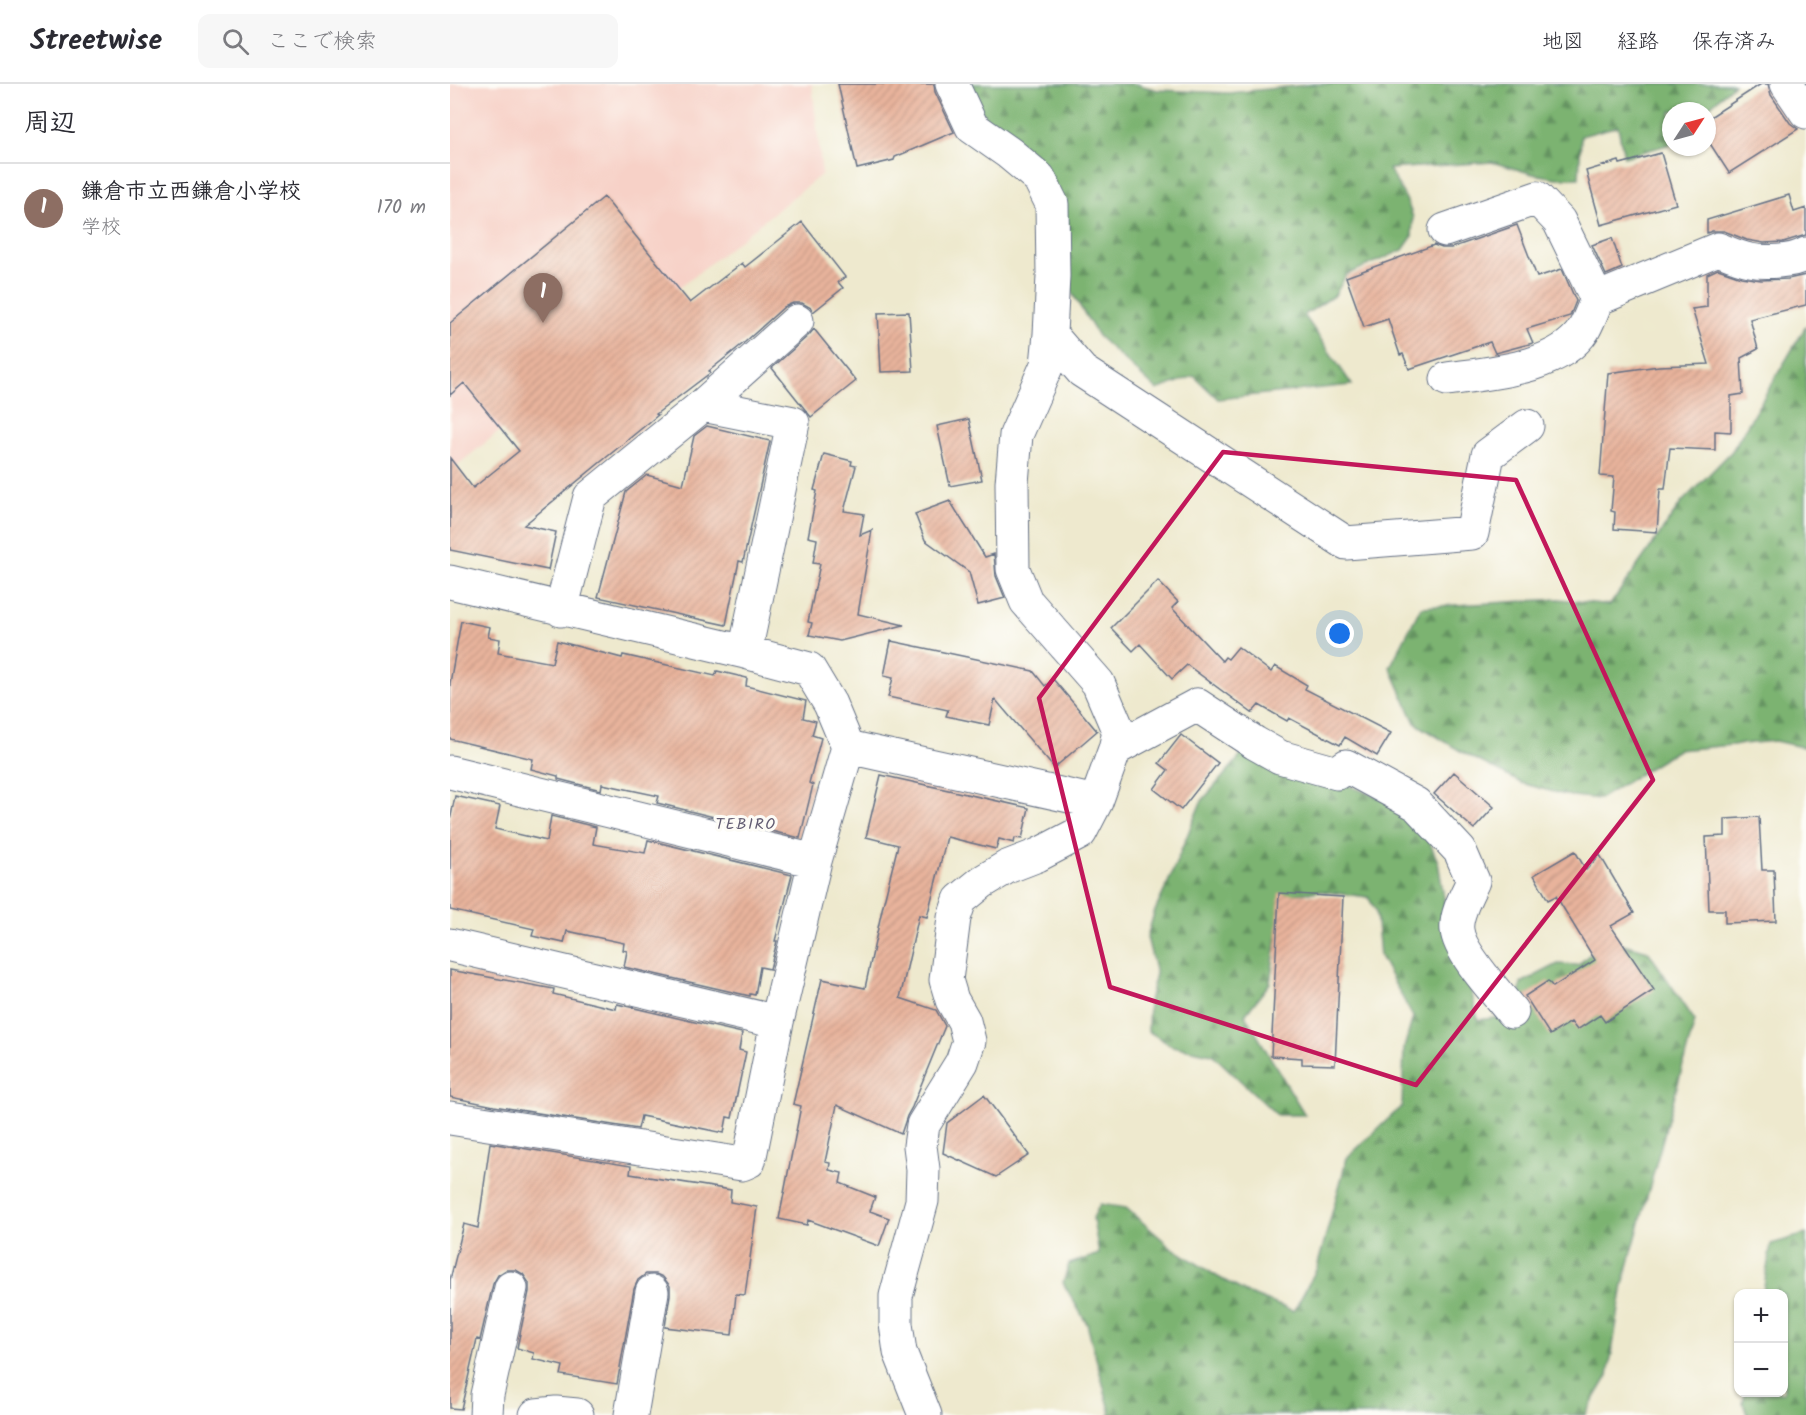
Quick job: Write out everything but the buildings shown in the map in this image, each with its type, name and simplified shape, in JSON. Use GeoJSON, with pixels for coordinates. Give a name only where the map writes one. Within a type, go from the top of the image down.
{"type":"FeatureCollection","features":[{"type":"Feature","properties":{"kind":"street"},"geometry":{"type":"LineString","coordinates":[[926,1415],[900,1352],[896,1324],[896,1296],[922,1201],[923,1169],[920,1146],[923,1125],[962,1062],[969,1041],[964,1021],[952,1000],[946,980],[954,918],[960,900],[982,882],[1007,867],[1038,855],[1080,833],[1096,802],[1119,732],[1098,683],[1026,601],[1013,569],[1012,483],[1016,435],[1047,365],[1053,276],[1052,204],[1039,178],[972,127],[952,84]]}},
{"type":"Feature","properties":{"kind":"street"},"geometry":{"type":"LineString","coordinates":[[1787,84],[1806,112]]}},
{"type":"Feature","properties":{"kind":"street"},"geometry":{"type":"LineString","coordinates":[[1445,230],[1537,198],[1559,221],[1597,299]]}},
{"type":"Feature","properties":{"kind":"street"},"geometry":{"type":"LineString","coordinates":[[1447,379],[1525,367],[1568,347],[1584,330],[1597,299],[1718,249],[1749,260],[1774,261],[1799,258],[1806,254]]}},
{"type":"Feature","properties":{"kind":"street"},"geometry":{"type":"LineString","coordinates":[[561,610],[590,497],[703,405],[797,321]]}},
{"type":"Feature","properties":{"kind":"street"},"geometry":{"type":"LineString","coordinates":[[1050,334],[1082,371],[1346,543],[1472,533],[1488,455],[1527,426]]}},
{"type":"Feature","properties":{"kind":"street"},"geometry":{"type":"LineString","coordinates":[[703,405],[793,423],[745,652]]}},
{"type":"Feature","properties":{"kind":"street"},"geometry":{"type":"LineString","coordinates":[[450,582],[808,669],[830,704],[848,747],[815,861],[777,1022],[748,1161],[742,1164],[450,1118]]}},
{"type":"Feature","properties":{"kind":"street"},"geometry":{"type":"LineString","coordinates":[[1115,749],[1197,705],[1280,757],[1337,773],[1346,766],[1416,804],[1460,851],[1473,881],[1462,905],[1456,929],[1462,948],[1512,1012]]}},
{"type":"Feature","properties":{"kind":"street"},"geometry":{"type":"LineString","coordinates":[[848,747],[1096,802]]}},
{"type":"Feature","properties":{"kind":"street"},"geometry":{"type":"LineString","coordinates":[[450,772],[815,861]]}},
{"type":"Feature","properties":{"kind":"street"},"geometry":{"type":"LineString","coordinates":[[450,945],[777,1022]]}},
{"type":"Feature","properties":{"kind":"street"},"geometry":{"type":"LineString","coordinates":[[486,1415],[486,1395],[511,1287]]}},
{"type":"Feature","properties":{"kind":"street"},"geometry":{"type":"LineString","coordinates":[[631,1415],[652,1292]]}},
{"type":"Feature","properties":{"kind":"street"},"geometry":{"type":"LineString","coordinates":[[536,1415],[556,1413],[577,1415]]}},
{"type":"Feature","properties":{"kind":"highlighted area"},"geometry":{"type":"Polygon","coordinates":[[[1223,452],[1516,480],[1653,780],[1416,1085],[1110,987],[1039,698],[1223,452]]]}},
{"type":"Feature","properties":{"kind":"shaded area"},"geometry":{"type":"Polygon","coordinates":[[[450,84],[812,84],[822,174],[450,471],[450,84]]]}},
{"type":"Feature","properties":{"kind":"green space"},"geometry":{"type":"Polygon","coordinates":[[[959,84],[1135,84],[1158,90],[1229,93],[1315,84],[1734,84],[1715,102],[1662,102],[1662,146],[1624,157],[1618,126],[1581,136],[1579,178],[1556,178],[1533,174],[1492,162],[1389,169],[1413,217],[1412,237],[1403,250],[1346,275],[1335,295],[1304,315],[1352,385],[1218,399],[1194,376],[1157,390],[1098,336],[1061,275],[1059,213],[1012,149],[959,84]]]}},
{"type":"Feature","properties":{"kind":"green space"},"geometry":{"type":"Polygon","coordinates":[[[1806,326],[1806,748],[1775,741],[1678,750],[1599,799],[1565,795],[1521,783],[1462,752],[1415,723],[1390,667],[1421,607],[1559,599],[1610,605],[1682,502],[1732,451],[1806,326]]]}},
{"type":"Feature","properties":{"kind":"green space"},"geometry":{"type":"Polygon","coordinates":[[[1245,751],[1298,765],[1417,813],[1438,862],[1448,922],[1462,952],[1478,1020],[1517,1015],[1521,983],[1558,964],[1578,965],[1606,939],[1648,951],[1695,1021],[1623,1285],[1608,1376],[1585,1415],[1108,1415],[1111,1414],[1087,1324],[1063,1283],[1069,1264],[1099,1254],[1093,1218],[1100,1204],[1126,1208],[1171,1247],[1218,1277],[1249,1294],[1294,1311],[1317,1268],[1347,1158],[1402,1106],[1404,1048],[1413,1017],[1380,956],[1376,911],[1368,897],[1319,891],[1292,895],[1279,923],[1270,983],[1245,1015],[1305,1115],[1277,1115],[1212,1054],[1172,1046],[1148,1031],[1149,1001],[1156,974],[1147,937],[1154,913],[1201,802],[1245,751]]]}},
{"type":"Feature","properties":{"kind":"green space"},"geometry":{"type":"Polygon","coordinates":[[[1806,1234],[1806,1415],[1747,1415],[1743,1403],[1744,1397],[1788,1397],[1788,1289],[1764,1289],[1771,1244],[1806,1234]]]}},
{"type":"Feature","properties":{"kind":"place","name":"鎌倉市立西鎌倉小学校"},"geometry":{"type":"Point","coordinates":[543,323]}},
{"type":"Feature","properties":{"kind":"district","name":"TEBIRO"},"geometry":{"type":"Point","coordinates":[746,823]}}]}
